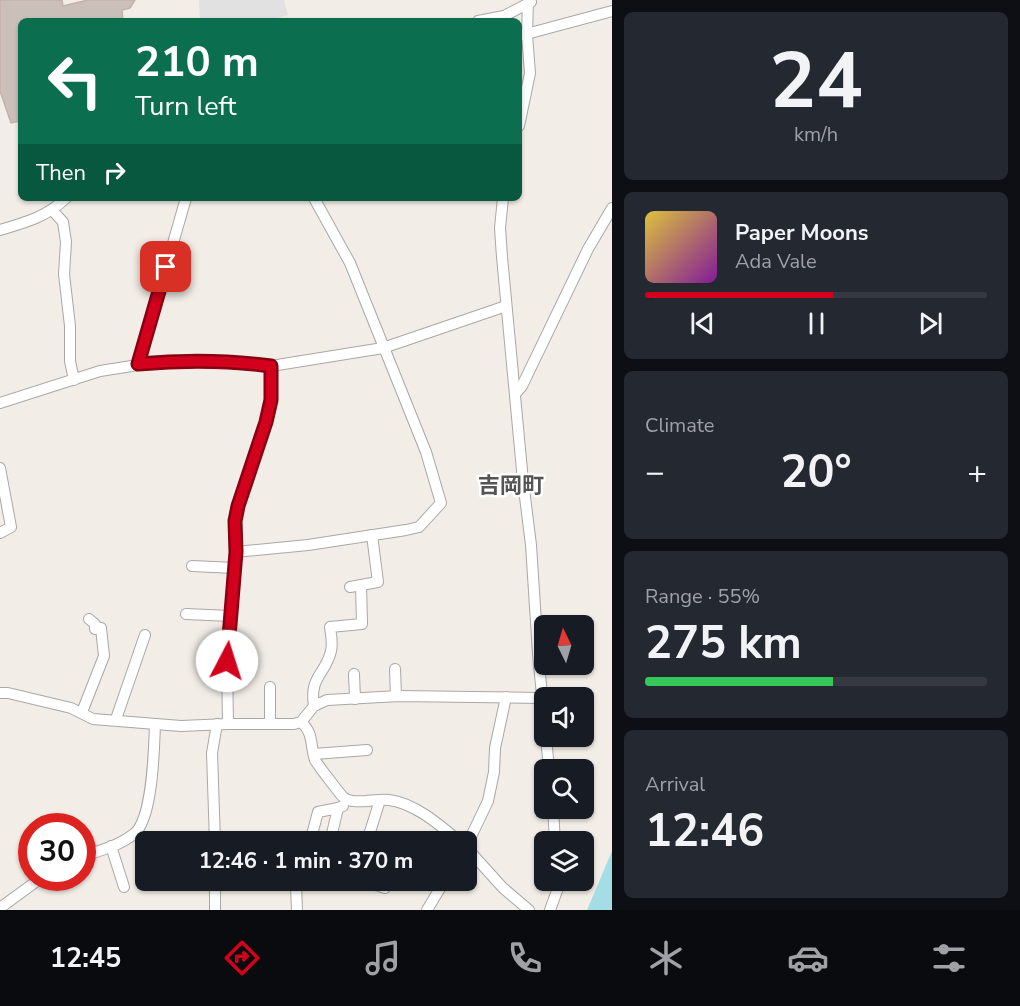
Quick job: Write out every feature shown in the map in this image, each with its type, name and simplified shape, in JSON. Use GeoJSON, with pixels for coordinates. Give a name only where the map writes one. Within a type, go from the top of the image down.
{"type":"FeatureCollection","features":[{"type":"Feature","properties":{"kind":"street"},"geometry":{"type":"LineString","coordinates":[[494,18],[504,16],[530,2]]}},
{"type":"Feature","properties":{"kind":"street"},"geometry":{"type":"LineString","coordinates":[[522,114],[529,85],[523,35],[530,2]]}},
{"type":"Feature","properties":{"kind":"street"},"geometry":{"type":"LineString","coordinates":[[523,35],[612,11]]}},
{"type":"Feature","properties":{"kind":"street"},"geometry":{"type":"LineString","coordinates":[[0,230],[53,211],[63,201]]}},
{"type":"Feature","properties":{"kind":"street"},"geometry":{"type":"LineString","coordinates":[[138,364],[185,201]]}},
{"type":"Feature","properties":{"kind":"street"},"geometry":{"type":"LineString","coordinates":[[236,552],[308,546],[419,527],[441,503],[426,452],[350,263],[316,201]]}},
{"type":"Feature","properties":{"kind":"street"},"geometry":{"type":"LineString","coordinates":[[503,201],[500,228],[506,306],[531,545],[542,687]]}},
{"type":"Feature","properties":{"kind":"street"},"geometry":{"type":"LineString","coordinates":[[516,393],[522,386],[588,249],[612,208]]}},
{"type":"Feature","properties":{"kind":"street"},"geometry":{"type":"LineString","coordinates":[[53,211],[63,222],[66,242],[64,274],[70,326],[70,361],[74,380]]}},
{"type":"Feature","properties":{"kind":"street"},"geometry":{"type":"LineString","coordinates":[[0,403],[100,371],[138,364],[172,361],[250,363],[271,366],[383,348],[506,306]]}},
{"type":"Feature","properties":{"kind":"street"},"geometry":{"type":"LineString","coordinates":[[215,831],[212,753],[222,724],[235,568],[235,521],[266,422],[271,400],[271,366]]}},
{"type":"Feature","properties":{"kind":"street"},"geometry":{"type":"LineString","coordinates":[[0,468],[11,527],[0,533]]}},
{"type":"Feature","properties":{"kind":"street"},"geometry":{"type":"LineString","coordinates":[[314,706],[312,694],[315,681],[331,654],[330,627],[362,624],[355,586],[378,582],[372,535]]}},
{"type":"Feature","properties":{"kind":"street"},"geometry":{"type":"LineString","coordinates":[[192,566],[235,568]]}},
{"type":"Feature","properties":{"kind":"street"},"geometry":{"type":"LineString","coordinates":[[186,614],[231,616]]}},
{"type":"Feature","properties":{"kind":"street"},"geometry":{"type":"LineString","coordinates":[[82,712],[104,656],[101,628],[95,629],[95,624],[89,620]]}},
{"type":"Feature","properties":{"kind":"street"},"geometry":{"type":"LineString","coordinates":[[116,719],[145,635]]}},
{"type":"Feature","properties":{"kind":"street"},"geometry":{"type":"LineString","coordinates":[[395,669],[396,696]]}},
{"type":"Feature","properties":{"kind":"street"},"geometry":{"type":"LineString","coordinates":[[354,674],[355,699]]}},
{"type":"Feature","properties":{"kind":"street"},"geometry":{"type":"LineString","coordinates":[[270,687],[270,724]]}},
{"type":"Feature","properties":{"kind":"street"},"geometry":{"type":"LineString","coordinates":[[0,693],[8,693],[82,712],[93,719],[116,719],[181,726],[294,724],[301,722],[314,706],[327,700],[396,696],[534,698]]}},
{"type":"Feature","properties":{"kind":"street"},"geometry":{"type":"LineString","coordinates":[[474,831],[488,801],[494,772],[495,748],[506,697]]}},
{"type":"Feature","properties":{"kind":"street"},"geometry":{"type":"LineString","coordinates":[[301,722],[311,735],[318,766],[343,797],[350,801],[390,800],[408,805],[448,831]]}},
{"type":"Feature","properties":{"kind":"street"},"geometry":{"type":"LineString","coordinates":[[96,852],[114,845],[136,832],[145,820],[155,724]]}},
{"type":"Feature","properties":{"kind":"street"},"geometry":{"type":"LineString","coordinates":[[314,754],[367,750]]}},
{"type":"Feature","properties":{"kind":"street"},"geometry":{"type":"LineString","coordinates":[[371,831],[381,800]]}},
{"type":"Feature","properties":{"kind":"street"},"geometry":{"type":"LineString","coordinates":[[312,831],[318,812],[338,808],[350,801]]}},
{"type":"Feature","properties":{"kind":"street"},"geometry":{"type":"LineString","coordinates":[[333,831],[338,808]]}},
{"type":"Feature","properties":{"kind":"street"},"geometry":{"type":"LineString","coordinates":[[114,845],[127,885]]}},
{"type":"Feature","properties":{"kind":"street"},"geometry":{"type":"LineString","coordinates":[[477,858],[503,888],[529,910]]}},
{"type":"Feature","properties":{"kind":"street"},"geometry":{"type":"LineString","coordinates":[[0,908],[23,891]]}},
{"type":"Feature","properties":{"kind":"street"},"geometry":{"type":"LineString","coordinates":[[215,891],[215,910]]}},
{"type":"Feature","properties":{"kind":"street"},"geometry":{"type":"LineString","coordinates":[[296,891],[297,910]]}},
{"type":"Feature","properties":{"kind":"street"},"geometry":{"type":"LineString","coordinates":[[427,910],[438,891]]}},
{"type":"Feature","properties":{"kind":"street"},"geometry":{"type":"LineString","coordinates":[[550,910],[557,891]]}},
{"type":"Feature","properties":{"kind":"shaded area"},"geometry":{"type":"Polygon","coordinates":[[[199,0],[284,0],[288,15],[277,18],[200,18],[199,0]]]}},
{"type":"Feature","properties":{"kind":"water"},"geometry":{"type":"Polygon","coordinates":[[[612,851],[612,910],[587,910],[612,851]]]}},
{"type":"Feature","properties":{"kind":"building"},"geometry":{"type":"Polygon","coordinates":[[[0,0],[62,0],[63,6],[88,0],[135,0],[130,8],[122,10],[123,18],[18,18],[18,122],[11,123],[0,91],[0,0]]]}},
{"type":"Feature","properties":{"kind":"district","name":"吉岡町"},"geometry":{"type":"Point","coordinates":[511,486]}},
{"type":"Feature","properties":{"kind":"route"},"geometry":{"type":"LineString","coordinates":[[166,267],[138,364],[172,361],[250,363],[271,366],[271,400],[266,422],[235,521],[236,552],[227,661]]}}]}
